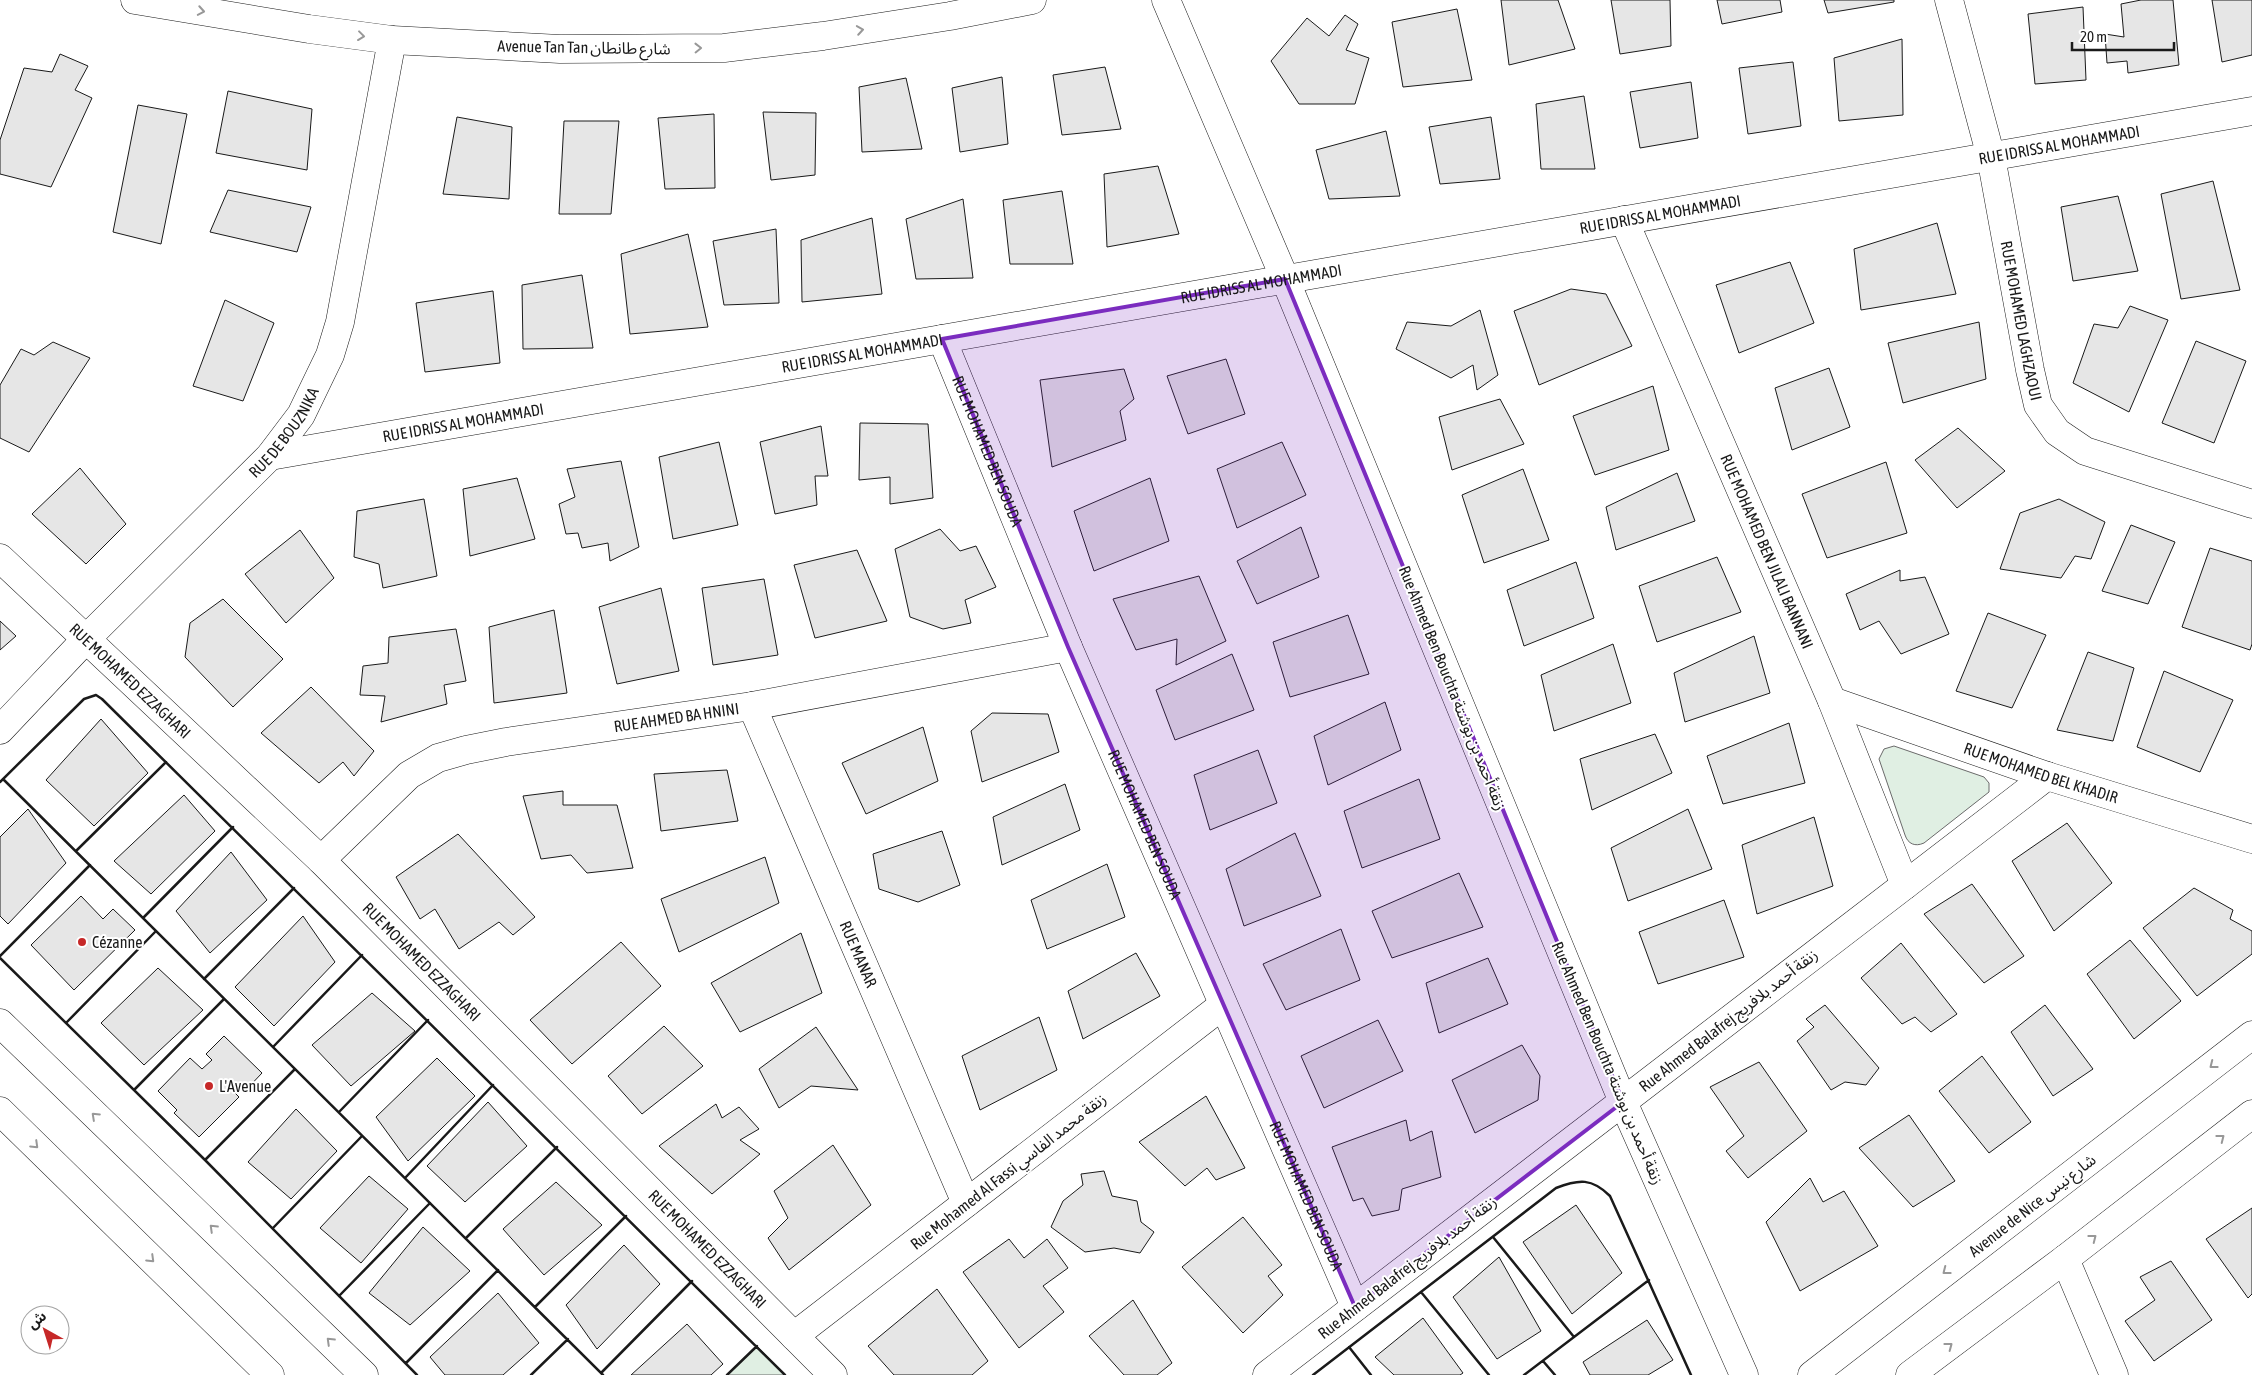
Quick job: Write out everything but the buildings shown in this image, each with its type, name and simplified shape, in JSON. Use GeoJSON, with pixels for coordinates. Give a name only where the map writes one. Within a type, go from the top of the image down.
{"type":"FeatureCollection","features":[{"type":"Feature","properties":{"kind":"street","name":"Avenue Tan Tan شارع طانطان"},"geometry":{"type":"LineString","coordinates":[[136,0],[309,29],[392,40],[560,50],[724,48],[823,36],[950,16],[1032,0]]}},
{"type":"Feature","properties":{"kind":"street","name":"Rue Ahmed Ben Bouchta زنقة أحمد بن بوشتة"},"geometry":{"type":"LineString","coordinates":[[1166,0],[1285,279],[1622,1102],[1744,1375]]}},
{"type":"Feature","properties":{"kind":"street","name":"RUE MOHAMED LAGHZAOUI"},"geometry":{"type":"LineString","coordinates":[[1950,0],[1991,157],[2038,405],[2056,432],[2085,451],[2252,504]]}},
{"type":"Feature","properties":{"kind":"street","name":"RUE DE BOUZNIKA"},"geometry":{"type":"LineString","coordinates":[[0,730],[86,638],[270,456],[301,415],[330,356],[340,322],[392,40]]}},
{"type":"Feature","properties":{"kind":"street","name":"RUE IDRISS AL MOHAMMADI"},"geometry":{"type":"LineString","coordinates":[[270,456],[2252,111]]}},
{"type":"Feature","properties":{"kind":"street","name":"RUE MOHAMED BEN JILALI BANNANI"},"geometry":{"type":"LineString","coordinates":[[1624,220],[1832,701],[1905,885]]}},
{"type":"Feature","properties":{"kind":"street","name":"RUE MOHAMED BEN SOUDA"},"geometry":{"type":"LineString","coordinates":[[942,339],[1068,647],[1355,1307]]}},
{"type":"Feature","properties":{"kind":"street","name":"RUE MOHAMED EZZAGHARI"},"geometry":{"type":"LineString","coordinates":[[0,558],[321,860],[833,1375]]}},
{"type":"Feature","properties":{"kind":"street","name":"RUE AHMED BA HNINI"},"geometry":{"type":"LineString","coordinates":[[321,860],[409,775],[438,758],[466,750],[506,742],[752,706],[1068,647]]}},
{"type":"Feature","properties":{"kind":"street","name":"RUE MOHAMED BEL KHADIR"},"geometry":{"type":"LineString","coordinates":[[1832,701],[2047,776],[2252,839]]}},
{"type":"Feature","properties":{"kind":"street","name":"RUE MANAR"},"geometry":{"type":"LineString","coordinates":[[752,706],[966,1203]]}},
{"type":"Feature","properties":{"kind":"street","name":"Rue Ahmed Balafrej زنقة أحمد بلافريج"},"geometry":{"type":"LineString","coordinates":[[1267,1375],[2047,776]]}},
{"type":"Feature","properties":{"kind":"street","name":"Rue Mohamed Al Fassi زنقة محمد الفاسي"},"geometry":{"type":"LineString","coordinates":[[794,1336],[1223,1005]]}},
{"type":"Feature","properties":{"kind":"street"},"geometry":{"type":"LineString","coordinates":[[0,1023],[364,1375]]}},
{"type":"Feature","properties":{"kind":"street","name":"Avenue de Nice شارع نيس"},"geometry":{"type":"LineString","coordinates":[[1812,1375],[2252,1035]]}},
{"type":"Feature","properties":{"kind":"street"},"geometry":{"type":"LineString","coordinates":[[0,1111],[270,1375]]}},
{"type":"Feature","properties":{"kind":"street"},"geometry":{"type":"LineString","coordinates":[[1910,1375],[2065,1260],[2252,1114]]}},
{"type":"Feature","properties":{"kind":"street"},"geometry":{"type":"LineString","coordinates":[[2065,1260],[2114,1375]]}},
{"type":"Feature","properties":{"kind":"highlighted area"},"geometry":{"type":"Polygon","coordinates":[[[1285,279],[1623,1102],[1355,1307],[1068,647],[942,339],[1285,279]]]}},
{"type":"Feature","properties":{"kind":"green space"},"geometry":{"type":"Polygon","coordinates":[[[1894,746],[1984,777],[1989,783],[1989,792],[1924,843],[1912,844],[1905,835],[1879,759],[1884,749],[1894,746]]]}},
{"type":"Feature","properties":{"kind":"green space"},"geometry":{"type":"Polygon","coordinates":[[[757,1346],[785,1375],[727,1375],[757,1346]]]}},
{"type":"Feature","properties":{"kind":"wall"},"geometry":{"type":"LineString","coordinates":[[0,782],[84,699],[96,695],[102,699],[785,1375]]}},
{"type":"Feature","properties":{"kind":"wall"},"geometry":{"type":"LineString","coordinates":[[76,851],[166,762]]}},
{"type":"Feature","properties":{"kind":"wall"},"geometry":{"type":"LineString","coordinates":[[3,779],[603,1375]]}},
{"type":"Feature","properties":{"kind":"wall"},"geometry":{"type":"LineString","coordinates":[[143,918],[233,827]]}},
{"type":"Feature","properties":{"kind":"wall"},"geometry":{"type":"LineString","coordinates":[[0,956],[90,865]]}},
{"type":"Feature","properties":{"kind":"wall"},"geometry":{"type":"LineString","coordinates":[[204,979],[294,888]]}},
{"type":"Feature","properties":{"kind":"wall"},"geometry":{"type":"LineString","coordinates":[[66,1023],[156,931]]}},
{"type":"Feature","properties":{"kind":"wall"},"geometry":{"type":"LineString","coordinates":[[273,1047],[362,955]]}},
{"type":"Feature","properties":{"kind":"wall"},"geometry":{"type":"LineString","coordinates":[[0,958],[205,1160],[417,1375]]}},
{"type":"Feature","properties":{"kind":"wall"},"geometry":{"type":"LineString","coordinates":[[134,1090],[224,999]]}},
{"type":"Feature","properties":{"kind":"wall"},"geometry":{"type":"LineString","coordinates":[[339,1112],[428,1020]]}},
{"type":"Feature","properties":{"kind":"wall"},"geometry":{"type":"LineString","coordinates":[[205,1160],[295,1069]]}},
{"type":"Feature","properties":{"kind":"wall"},"geometry":{"type":"LineString","coordinates":[[405,1178],[493,1085]]}},
{"type":"Feature","properties":{"kind":"wall"},"geometry":{"type":"LineString","coordinates":[[273,1228],[362,1136]]}},
{"type":"Feature","properties":{"kind":"wall"},"geometry":{"type":"LineString","coordinates":[[466,1238],[557,1147]]}},
{"type":"Feature","properties":{"kind":"wall"},"geometry":{"type":"LineString","coordinates":[[1313,1375],[1556,1188],[1578,1182],[1591,1183],[1610,1196],[1691,1375]]}},
{"type":"Feature","properties":{"kind":"wall"},"geometry":{"type":"LineString","coordinates":[[339,1296],[430,1203]]}},
{"type":"Feature","properties":{"kind":"wall"},"geometry":{"type":"LineString","coordinates":[[535,1307],[626,1216]]}},
{"type":"Feature","properties":{"kind":"wall"},"geometry":{"type":"LineString","coordinates":[[1493,1237],[1574,1337]]}},
{"type":"Feature","properties":{"kind":"wall"},"geometry":{"type":"LineString","coordinates":[[406,1363],[498,1270]]}},
{"type":"Feature","properties":{"kind":"wall"},"geometry":{"type":"LineString","coordinates":[[1524,1375],[1649,1280]]}},
{"type":"Feature","properties":{"kind":"wall"},"geometry":{"type":"LineString","coordinates":[[601,1373],[692,1281]]}},
{"type":"Feature","properties":{"kind":"wall"},"geometry":{"type":"LineString","coordinates":[[1421,1292],[1489,1375]]}},
{"type":"Feature","properties":{"kind":"wall"},"geometry":{"type":"LineString","coordinates":[[531,1375],[568,1339]]}},
{"type":"Feature","properties":{"kind":"wall"},"geometry":{"type":"LineString","coordinates":[[727,1375],[757,1346]]}},
{"type":"Feature","properties":{"kind":"wall"},"geometry":{"type":"LineString","coordinates":[[1349,1347],[1371,1375]]}},
{"type":"Feature","properties":{"kind":"wall"},"geometry":{"type":"LineString","coordinates":[[1543,1361],[1555,1375]]}},
{"type":"Feature","properties":{"kind":"place","name":"Cézanne"},"geometry":{"type":"Point","coordinates":[82,942]}},
{"type":"Feature","properties":{"kind":"place","name":"L'Avenue"},"geometry":{"type":"Point","coordinates":[209,1086]}}]}
